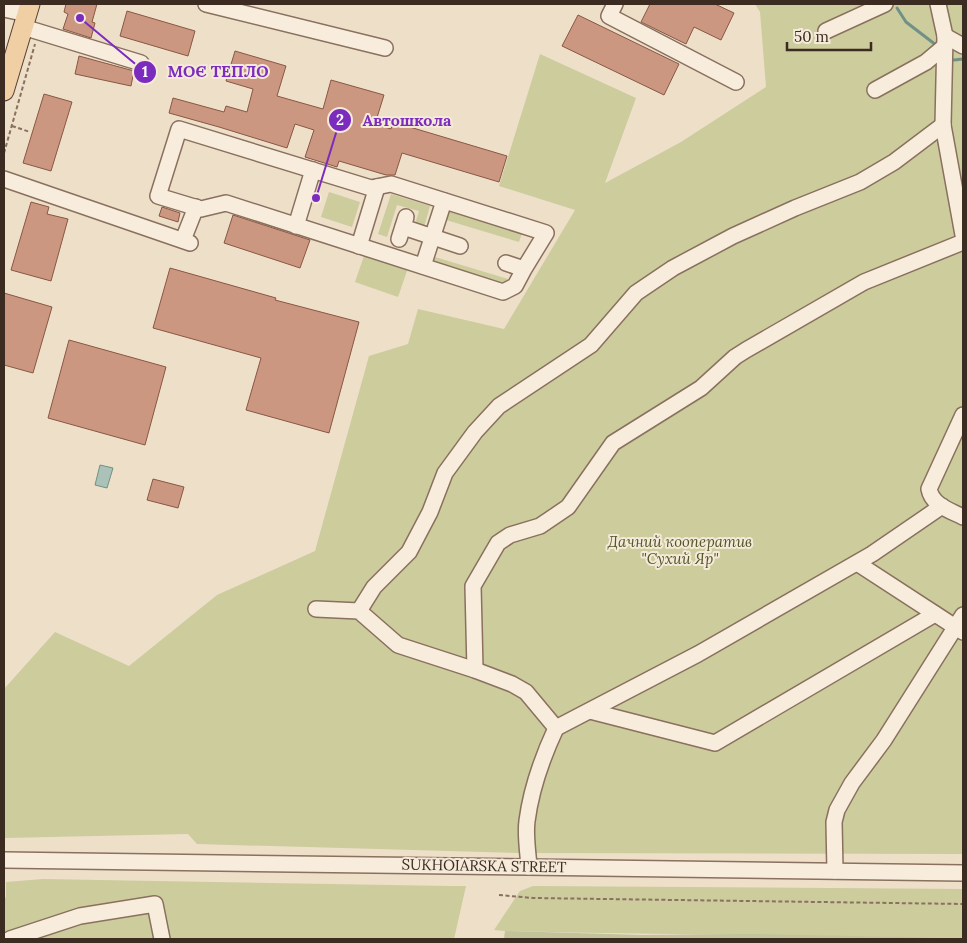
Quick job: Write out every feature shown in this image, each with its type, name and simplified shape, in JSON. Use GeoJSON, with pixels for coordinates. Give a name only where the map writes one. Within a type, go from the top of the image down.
{"type":"FeatureCollection","features":[{"type":"Feature","properties":{"kind":"main road"},"geometry":{"type":"LineString","coordinates":[[4,91],[29,19]]}},
{"type":"Feature","properties":{"kind":"street"},"geometry":{"type":"LineString","coordinates":[[206,4],[385,48]]}},
{"type":"Feature","properties":{"kind":"street"},"geometry":{"type":"LineString","coordinates":[[615,4],[609,16],[736,82]]}},
{"type":"Feature","properties":{"kind":"street"},"geometry":{"type":"LineString","coordinates":[[826,31],[884,4]]}},
{"type":"Feature","properties":{"kind":"street"},"geometry":{"type":"LineString","coordinates":[[938,4],[945,41],[943,126],[963,235]]}},
{"type":"Feature","properties":{"kind":"street"},"geometry":{"type":"LineString","coordinates":[[4,9],[141,63]]}},
{"type":"Feature","properties":{"kind":"street"},"geometry":{"type":"LineString","coordinates":[[945,41],[963,46]]}},
{"type":"Feature","properties":{"kind":"street"},"geometry":{"type":"LineString","coordinates":[[875,90],[926,62],[945,41]]}},
{"type":"Feature","properties":{"kind":"street"},"geometry":{"type":"LineString","coordinates":[[359,611],[374,587],[410,552],[430,512],[445,473],[475,432],[499,406],[592,345],[636,293],[673,268],[733,236],[795,208],[860,182],[894,162],[943,126]]}},
{"type":"Feature","properties":{"kind":"street"},"geometry":{"type":"LineString","coordinates":[[179,129],[313,170],[371,188],[391,184],[546,233],[514,286],[503,292],[226,203],[201,209],[158,196],[179,129]]}},
{"type":"Feature","properties":{"kind":"street"},"geometry":{"type":"LineString","coordinates":[[296,226],[313,170]]}},
{"type":"Feature","properties":{"kind":"street"},"geometry":{"type":"LineString","coordinates":[[4,179],[186,242],[196,208]]}},
{"type":"Feature","properties":{"kind":"street"},"geometry":{"type":"LineString","coordinates":[[359,246],[377,187]]}},
{"type":"Feature","properties":{"kind":"street"},"geometry":{"type":"LineString","coordinates":[[423,266],[444,201]]}},
{"type":"Feature","properties":{"kind":"street"},"geometry":{"type":"LineString","coordinates":[[402,228],[460,246]]}},
{"type":"Feature","properties":{"kind":"street"},"geometry":{"type":"LineString","coordinates":[[475,670],[473,586],[498,543],[510,535],[540,526],[568,507],[613,443],[701,388],[735,357],[864,282],[963,242]]}},
{"type":"Feature","properties":{"kind":"street"},"geometry":{"type":"LineString","coordinates":[[506,263],[524,269]]}},
{"type":"Feature","properties":{"kind":"street"},"geometry":{"type":"LineString","coordinates":[[963,415],[928,489],[930,497],[935,502],[963,517]]}},
{"type":"Feature","properties":{"kind":"street"},"geometry":{"type":"LineString","coordinates":[[529,867],[527,821],[548,744],[556,728],[698,654],[872,554],[942,506]]}},
{"type":"Feature","properties":{"kind":"street"},"geometry":{"type":"LineString","coordinates":[[835,872],[834,822],[837,810],[852,784],[884,740],[961,625],[935,614],[857,562]]}},
{"type":"Feature","properties":{"kind":"street"},"geometry":{"type":"LineString","coordinates":[[316,610],[359,611],[398,646],[475,670],[526,692],[556,728]]}},
{"type":"Feature","properties":{"kind":"street"},"geometry":{"type":"LineString","coordinates":[[590,711],[715,744],[935,614]]}},
{"type":"Feature","properties":{"kind":"street","name":"SUKHOIARSKA STREET"},"geometry":{"type":"LineString","coordinates":[[4,860],[963,873]]}},
{"type":"Feature","properties":{"kind":"street"},"geometry":{"type":"LineString","coordinates":[[10,939],[80,916],[155,904],[162,939]]}},
{"type":"Feature","properties":{"kind":"path"},"geometry":{"type":"LineString","coordinates":[[4,153],[12,126],[29,19]]}},
{"type":"Feature","properties":{"kind":"path"},"geometry":{"type":"LineString","coordinates":[[12,126],[30,132]]}},
{"type":"Feature","properties":{"kind":"path"},"geometry":{"type":"LineString","coordinates":[[500,895],[533,898],[963,904]]}},
{"type":"Feature","properties":{"kind":"green space","name":"Дачний кооператив \"Сухий Яр\""},"geometry":{"type":"Polygon","coordinates":[[[755,4],[963,4],[963,854],[517,853],[197,844],[188,834],[4,838],[4,689],[55,632],[129,666],[217,595],[315,551],[369,356],[408,344],[418,309],[504,329],[575,210],[499,186],[540,54],[636,98],[605,183],[681,142],[766,87],[760,12],[755,4]]]}},
{"type":"Feature","properties":{"kind":"green space"},"geometry":{"type":"Polygon","coordinates":[[[329,192],[360,202],[352,227],[321,217],[329,192]]]}},
{"type":"Feature","properties":{"kind":"green space"},"geometry":{"type":"Polygon","coordinates":[[[391,194],[430,206],[424,227],[415,224],[419,211],[397,205],[387,237],[378,234],[391,194]]]}},
{"type":"Feature","properties":{"kind":"green space"},"geometry":{"type":"Polygon","coordinates":[[[449,210],[522,233],[519,242],[446,220],[449,210]]]}},
{"type":"Feature","properties":{"kind":"green space"},"geometry":{"type":"Polygon","coordinates":[[[365,253],[408,268],[398,297],[355,282],[365,253]]]}},
{"type":"Feature","properties":{"kind":"green space"},"geometry":{"type":"Polygon","coordinates":[[[435,257],[508,279],[505,289],[432,266],[435,257]]]}},
{"type":"Feature","properties":{"kind":"green space"},"geometry":{"type":"Polygon","coordinates":[[[43,879],[466,886],[454,939],[4,939],[6,882],[43,879]]]}},
{"type":"Feature","properties":{"kind":"green space"},"geometry":{"type":"Polygon","coordinates":[[[533,886],[963,889],[963,938],[494,930],[520,891],[533,886]]]}},
{"type":"Feature","properties":{"kind":"green space"},"geometry":{"type":"Polygon","coordinates":[[[505,931],[642,935],[751,934],[963,939],[504,939],[505,931]]]}},
{"type":"Feature","properties":{"kind":"shaded area"},"geometry":{"type":"Polygon","coordinates":[[[100,465],[113,468],[107,488],[95,485],[100,465]]]}},
{"type":"Feature","properties":{"kind":"building"},"geometry":{"type":"Polygon","coordinates":[[[66,4],[97,4],[92,22],[95,23],[91,38],[63,29],[68,14],[64,12],[66,4]]]}},
{"type":"Feature","properties":{"kind":"building"},"geometry":{"type":"Polygon","coordinates":[[[650,4],[715,4],[734,13],[721,40],[694,27],[686,44],[641,22],[650,4]]]}},
{"type":"Feature","properties":{"kind":"building"},"geometry":{"type":"Polygon","coordinates":[[[127,11],[195,31],[188,56],[120,36],[127,11]]]}},
{"type":"Feature","properties":{"kind":"building"},"geometry":{"type":"Polygon","coordinates":[[[578,15],[679,64],[664,95],[562,46],[578,15]]]}},
{"type":"Feature","properties":{"kind":"building"},"geometry":{"type":"Polygon","coordinates":[[[235,51],[286,66],[277,96],[323,109],[331,80],[384,95],[375,124],[391,129],[393,122],[507,156],[499,182],[402,153],[395,175],[386,175],[339,161],[337,167],[305,157],[314,130],[295,124],[287,148],[169,113],[173,98],[224,112],[226,106],[247,112],[253,89],[226,81],[235,51]]]}},
{"type":"Feature","properties":{"kind":"building"},"geometry":{"type":"Polygon","coordinates":[[[79,56],[134,71],[131,86],[75,74],[79,56]]]}},
{"type":"Feature","properties":{"kind":"building"},"geometry":{"type":"Polygon","coordinates":[[[44,94],[72,102],[51,171],[23,163],[44,94]]]}},
{"type":"Feature","properties":{"kind":"building"},"geometry":{"type":"Polygon","coordinates":[[[31,202],[49,207],[47,214],[68,219],[51,281],[11,270],[31,202]]]}},
{"type":"Feature","properties":{"kind":"building"},"geometry":{"type":"Polygon","coordinates":[[[162,207],[180,213],[178,222],[159,216],[162,207]]]}},
{"type":"Feature","properties":{"kind":"building"},"geometry":{"type":"Polygon","coordinates":[[[233,215],[310,240],[300,268],[224,243],[233,215]]]}},
{"type":"Feature","properties":{"kind":"building"},"geometry":{"type":"Polygon","coordinates":[[[170,268],[276,298],[275,300],[359,322],[329,433],[246,410],[261,358],[153,328],[170,268]]]}},
{"type":"Feature","properties":{"kind":"building"},"geometry":{"type":"Polygon","coordinates":[[[4,293],[52,307],[33,373],[4,365],[4,293]]]}},
{"type":"Feature","properties":{"kind":"building"},"geometry":{"type":"Polygon","coordinates":[[[69,340],[166,367],[145,445],[48,418],[69,340]]]}},
{"type":"Feature","properties":{"kind":"building"},"geometry":{"type":"Polygon","coordinates":[[[153,479],[184,487],[178,508],[147,500],[153,479]]]}},
{"type":"Feature","properties":{"kind":"waterway"},"geometry":{"type":"LineString","coordinates":[[897,8],[906,22],[936,45]]}},
{"type":"Feature","properties":{"kind":"waterway"},"geometry":{"type":"LineString","coordinates":[[954,60],[963,59]]}},
{"type":"Feature","properties":{"kind":"place","name":"МОЄ ТЕПЛО"},"geometry":{"type":"Point","coordinates":[80,18]}},
{"type":"Feature","properties":{"kind":"place","name":"Автошкола"},"geometry":{"type":"Point","coordinates":[316,198]}}]}
